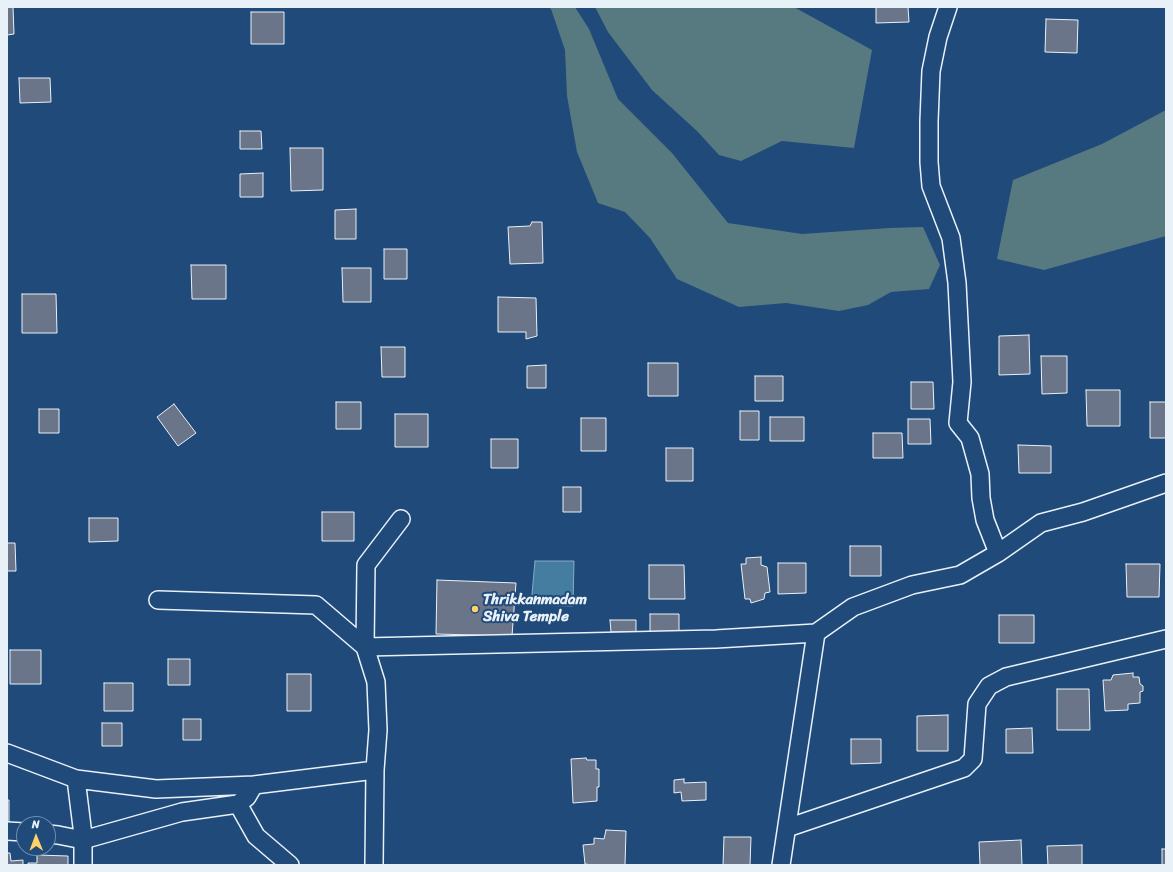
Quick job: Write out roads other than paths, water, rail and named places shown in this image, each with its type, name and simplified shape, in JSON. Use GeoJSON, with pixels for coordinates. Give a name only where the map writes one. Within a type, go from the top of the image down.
{"type":"FeatureCollection","features":[{"type":"Feature","properties":{"kind":"street"},"geometry":{"type":"LineString","coordinates":[[948,7],[938,37],[931,71],[928,121],[931,186],[951,238],[957,282],[962,382],[958,423],[970,438],[980,474],[981,498],[985,520],[998,553]]}},
{"type":"Feature","properties":{"kind":"street"},"geometry":{"type":"LineString","coordinates":[[158,600],[316,605],[365,647],[716,639],[816,633],[853,607],[912,585],[960,574],[998,553],[1041,523],[1083,512],[1166,483]]}},
{"type":"Feature","properties":{"kind":"street"},"geometry":{"type":"LineString","coordinates":[[374,865],[375,770],[378,730],[376,682],[365,647],[366,565],[401,519]]}},
{"type":"Feature","properties":{"kind":"street"},"geometry":{"type":"LineString","coordinates":[[781,865],[816,633]]}},
{"type":"Feature","properties":{"kind":"street"},"geometry":{"type":"LineString","coordinates":[[787,828],[964,768],[973,759],[977,704],[989,686],[1006,677],[1166,640]]}},
{"type":"Feature","properties":{"kind":"street"},"geometry":{"type":"LineString","coordinates":[[7,753],[76,779],[156,789],[254,785],[375,770]]}},
{"type":"Feature","properties":{"kind":"street"},"geometry":{"type":"LineString","coordinates":[[76,779],[84,835],[83,865]]}},
{"type":"Feature","properties":{"kind":"street"},"geometry":{"type":"LineString","coordinates":[[56,835],[83,840],[182,812],[238,804],[247,797],[254,785]]}},
{"type":"Feature","properties":{"kind":"street"},"geometry":{"type":"LineString","coordinates":[[238,804],[256,836],[290,865]]}},
{"type":"Feature","properties":{"kind":"water"},"geometry":{"type":"Polygon","coordinates":[[[535,561],[574,561],[573,606],[531,605],[535,561]]]}},
{"type":"Feature","properties":{"kind":"place","name":"Thrikkanmadam Shiva Temple"},"geometry":{"type":"Point","coordinates":[475,609]}}]}
